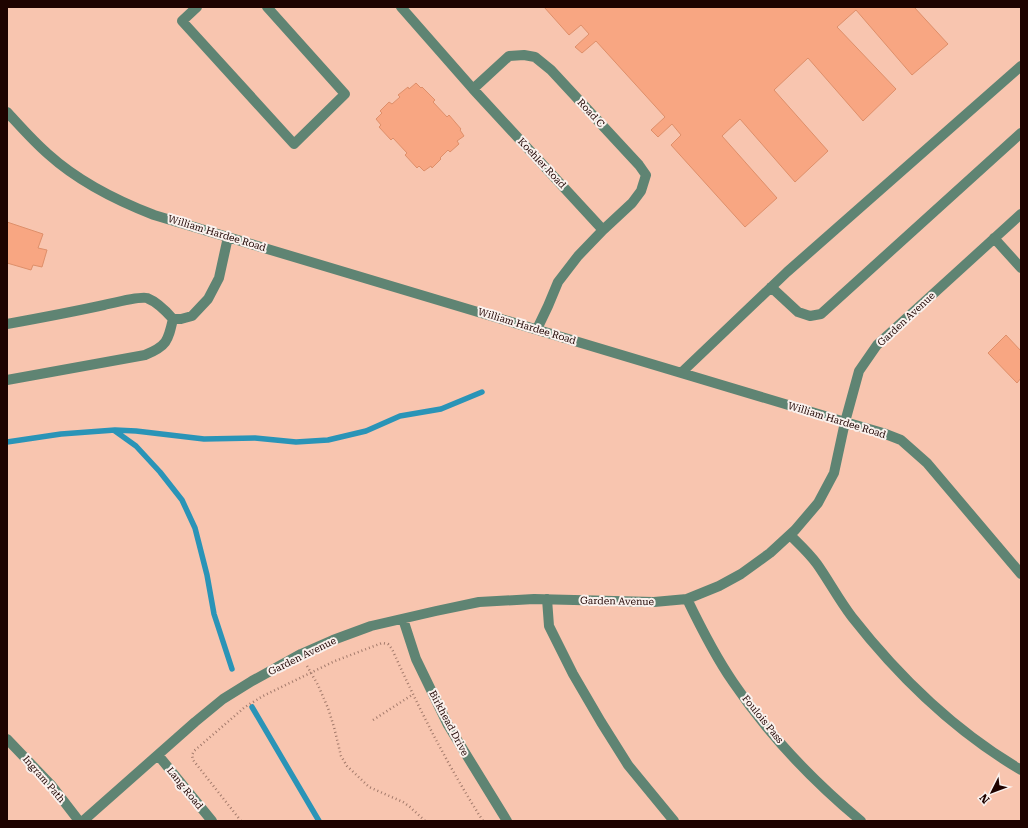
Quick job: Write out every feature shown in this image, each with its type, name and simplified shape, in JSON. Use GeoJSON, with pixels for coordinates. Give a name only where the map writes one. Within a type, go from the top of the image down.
{"type":"FeatureCollection","features":[{"type":"Feature","properties":{"kind":"street"},"geometry":{"type":"LineString","coordinates":[[197,7],[182,21],[294,144],[345,94],[267,7]]}},
{"type":"Feature","properties":{"kind":"street","name":"Koehler Road"},"geometry":{"type":"LineString","coordinates":[[401,7],[473,89],[603,230]]}},
{"type":"Feature","properties":{"kind":"street","name":"Road C"},"geometry":{"type":"LineString","coordinates":[[473,89],[509,56],[524,54],[535,57],[551,70],[639,165],[646,175],[642,192],[603,230]]}},
{"type":"Feature","properties":{"kind":"street"},"geometry":{"type":"LineString","coordinates":[[682,372],[771,287],[1021,66]]}},
{"type":"Feature","properties":{"kind":"street","name":"William Hardee Road"},"geometry":{"type":"LineString","coordinates":[[7,112],[48,154],[72,174],[98,190],[126,204],[154,215],[682,372],[883,433],[901,440],[927,463],[1021,574]]}},
{"type":"Feature","properties":{"kind":"street"},"geometry":{"type":"LineString","coordinates":[[771,287],[798,312],[810,316],[821,314],[1021,133]]}},
{"type":"Feature","properties":{"kind":"street","name":"Garden Avenue"},"geometry":{"type":"LineString","coordinates":[[83,821],[223,699],[252,680],[301,654],[333,640],[365,629],[403,619],[479,602],[547,599],[654,602],[687,599],[719,586],[741,574],[770,553],[790,535],[818,503],[834,473],[845,422],[859,371],[877,344],[1021,214]]}},
{"type":"Feature","properties":{"kind":"street"},"geometry":{"type":"LineString","coordinates":[[537,329],[558,282],[578,256],[603,230]]}},
{"type":"Feature","properties":{"kind":"street"},"geometry":{"type":"LineString","coordinates":[[7,324],[146,298],[156,303],[173,319],[181,319],[192,316],[208,299],[219,278],[228,237]]}},
{"type":"Feature","properties":{"kind":"street"},"geometry":{"type":"LineString","coordinates":[[994,238],[1021,268]]}},
{"type":"Feature","properties":{"kind":"street"},"geometry":{"type":"LineString","coordinates":[[7,380],[145,355],[161,347],[167,342],[173,319]]}},
{"type":"Feature","properties":{"kind":"street"},"geometry":{"type":"LineString","coordinates":[[790,535],[816,563],[850,615],[899,672],[935,707],[968,735],[1003,760],[1021,770]]}},
{"type":"Feature","properties":{"kind":"street"},"geometry":{"type":"LineString","coordinates":[[547,599],[549,626],[573,674],[628,765],[674,821]]}},
{"type":"Feature","properties":{"kind":"street","name":"Foulois Pass"},"geometry":{"type":"LineString","coordinates":[[687,599],[708,640],[732,681],[774,735],[806,770],[839,802],[862,821]]}},
{"type":"Feature","properties":{"kind":"street","name":"Birkhead Drive"},"geometry":{"type":"LineString","coordinates":[[403,619],[416,659],[448,725],[507,821]]}},
{"type":"Feature","properties":{"kind":"street","name":"Ingram Path"},"geometry":{"type":"LineString","coordinates":[[7,739],[52,786],[79,821]]}},
{"type":"Feature","properties":{"kind":"street","name":"Lang Road"},"geometry":{"type":"LineString","coordinates":[[158,755],[212,821]]}},
{"type":"Feature","properties":{"kind":"path"},"geometry":{"type":"LineString","coordinates":[[241,821],[193,760],[192,755],[194,751],[245,707],[263,696],[335,661],[382,643],[388,644],[392,649],[412,695],[448,764],[483,821]]}},
{"type":"Feature","properties":{"kind":"path"},"geometry":{"type":"LineString","coordinates":[[301,654],[328,708],[341,756],[347,766],[369,787],[403,802],[425,821]]}},
{"type":"Feature","properties":{"kind":"path"},"geometry":{"type":"LineString","coordinates":[[374,720],[412,695]]}},
{"type":"Feature","properties":{"kind":"building"},"geometry":{"type":"Polygon","coordinates":[[[544,7],[914,7],[948,44],[912,75],[856,10],[837,27],[896,89],[863,121],[808,58],[774,90],[828,151],[795,182],[740,119],[722,136],[777,198],[745,227],[671,145],[681,135],[672,124],[658,137],[651,130],[665,117],[596,41],[582,53],[575,47],[589,34],[581,25],[569,35],[544,7]]]}},
{"type":"Feature","properties":{"kind":"building"},"geometry":{"type":"Polygon","coordinates":[[[416,83],[435,100],[433,102],[447,117],[449,115],[461,129],[460,130],[464,136],[457,141],[459,144],[450,152],[448,150],[432,168],[431,166],[424,171],[419,166],[417,168],[405,155],[407,153],[393,138],[391,140],[379,127],[381,125],[376,119],[382,113],[380,111],[389,102],[392,104],[400,97],[398,95],[416,83]]]}},
{"type":"Feature","properties":{"kind":"building"},"geometry":{"type":"Polygon","coordinates":[[[7,222],[43,234],[38,248],[47,250],[42,267],[33,265],[31,270],[7,263],[7,222]]]}},
{"type":"Feature","properties":{"kind":"building"},"geometry":{"type":"Polygon","coordinates":[[[1006,335],[1021,351],[1021,378],[1017,383],[988,353],[1006,335]]]}},
{"type":"Feature","properties":{"kind":"waterway"},"geometry":{"type":"LineString","coordinates":[[7,442],[61,434],[115,430],[204,439],[255,438],[296,442],[328,440],[366,431],[400,416],[441,409],[482,392]]}},
{"type":"Feature","properties":{"kind":"waterway"},"geometry":{"type":"LineString","coordinates":[[115,431],[136,446],[160,472],[182,500],[195,528],[207,575],[214,614],[232,669]]}},
{"type":"Feature","properties":{"kind":"waterway"},"geometry":{"type":"LineString","coordinates":[[252,707],[319,821]]}}]}
